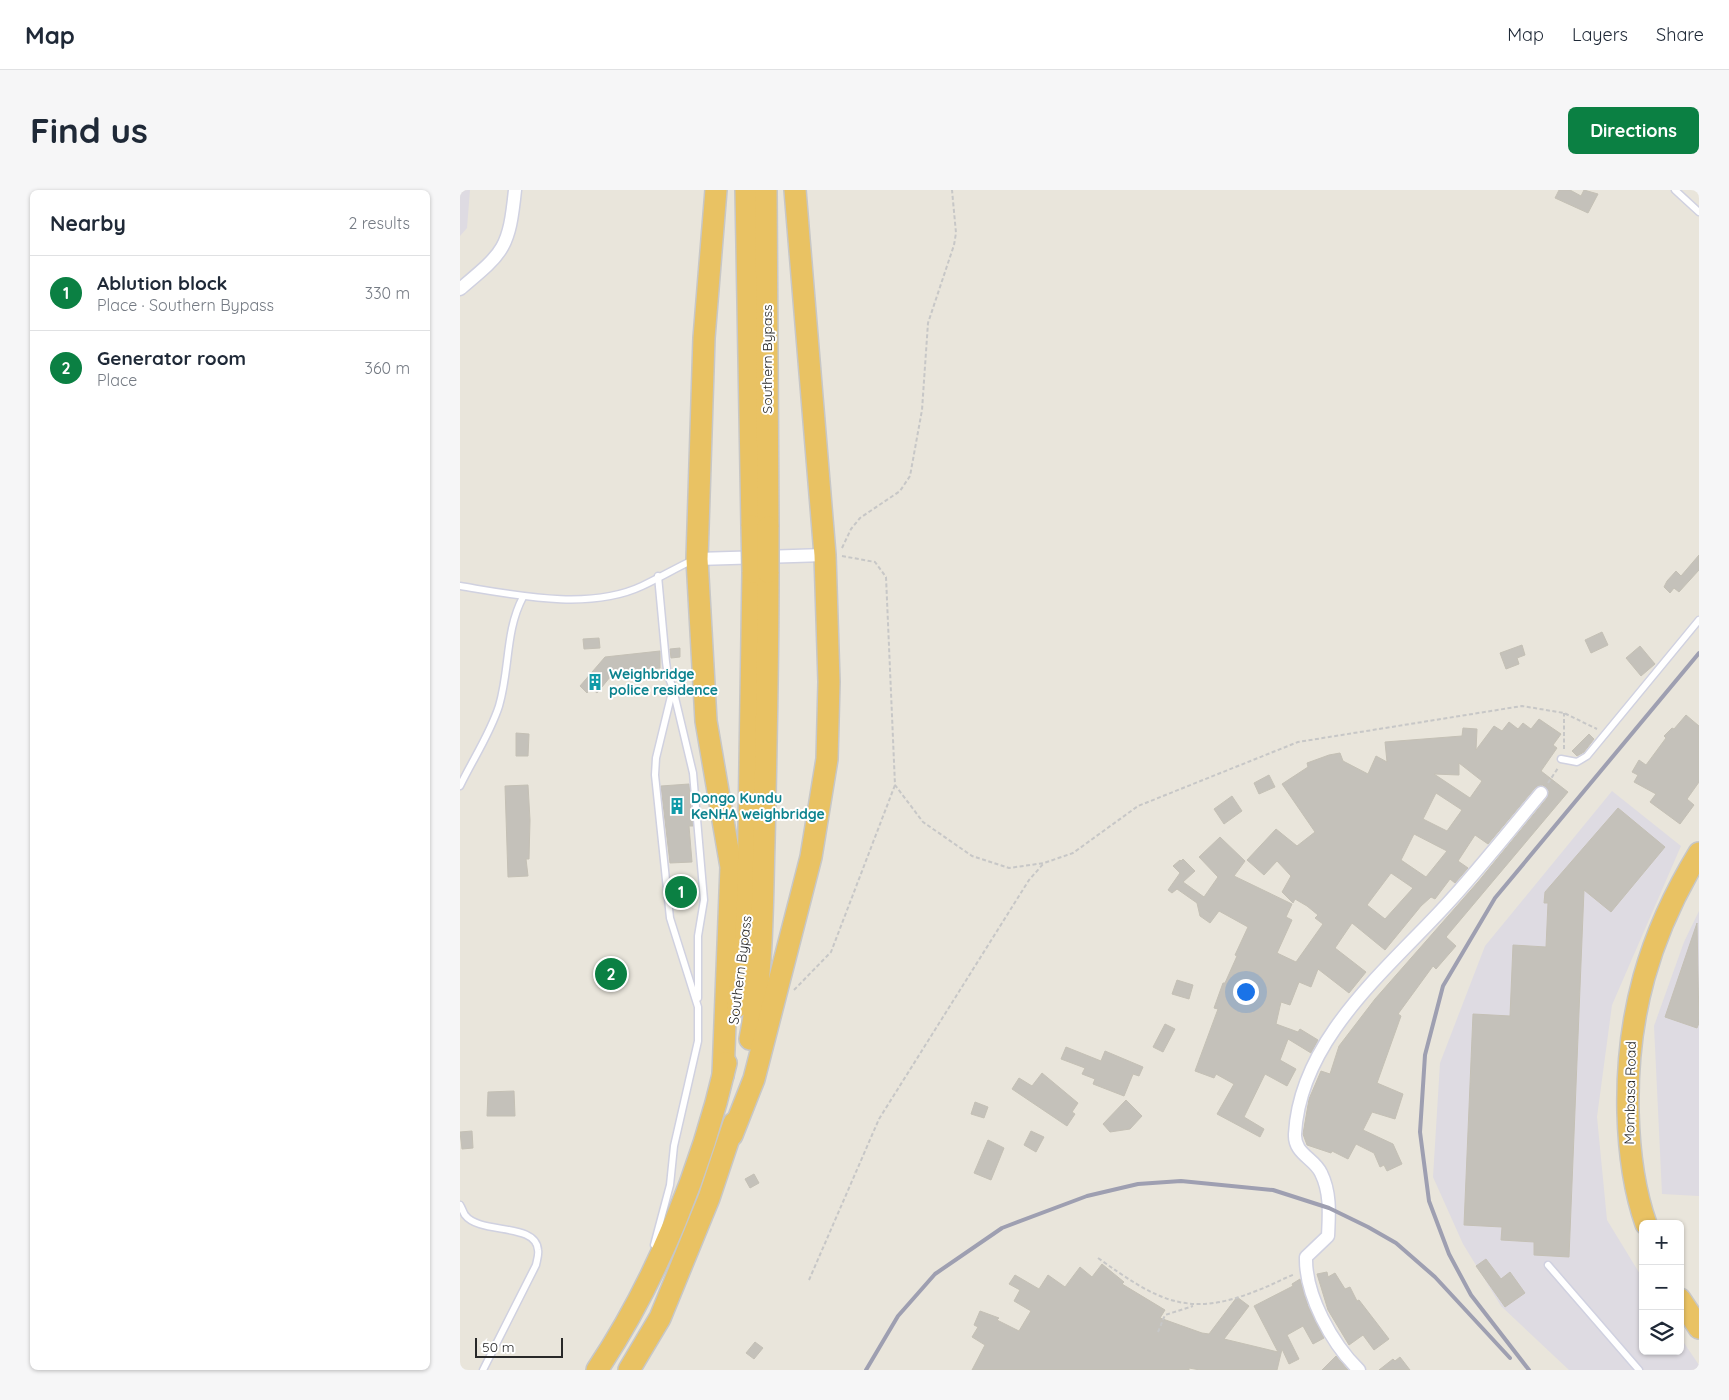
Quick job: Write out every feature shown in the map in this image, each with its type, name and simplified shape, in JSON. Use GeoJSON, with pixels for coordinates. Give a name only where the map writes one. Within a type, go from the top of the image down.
{"type":"FeatureCollection","features":[{"type":"Feature","properties":{"kind":"highway"},"geometry":{"type":"LineString","coordinates":[[716,190],[704,338],[697,558],[706,721],[731,867],[723,1075]]}},
{"type":"Feature","properties":{"kind":"highway","name":"Southern Bypass"},"geometry":{"type":"LineString","coordinates":[[746,190],[760,526]]}},
{"type":"Feature","properties":{"kind":"highway","name":"Southern Bypass"},"geometry":{"type":"LineString","coordinates":[[760,526],[766,190]]}},
{"type":"Feature","properties":{"kind":"highway"},"geometry":{"type":"LineString","coordinates":[[732,1135],[754,1079],[813,847],[827,759],[832,555],[795,190]]}},
{"type":"Feature","properties":{"kind":"highway"},"geometry":{"type":"LineString","coordinates":[[760,526],[760,572]]}},
{"type":"Feature","properties":{"kind":"highway","name":"Southern Bypass"},"geometry":{"type":"LineString","coordinates":[[597,1370],[613,1346],[679,1209],[704,1142],[723,1075],[739,1004],[745,951],[760,572]]}},
{"type":"Feature","properties":{"kind":"highway","name":"Southern Bypass"},"geometry":{"type":"LineString","coordinates":[[629,1370],[660,1318],[709,1198],[732,1135],[754,1022],[759,974],[768,665],[760,572]]}},
{"type":"Feature","properties":{"kind":"highway","name":"Mombasa Road"},"geometry":{"type":"LineString","coordinates":[[1645,1220],[1634,1182],[1629,1150],[1628,1081],[1632,1024],[1638,997],[1667,911],[1699,853]]}},
{"type":"Feature","properties":{"kind":"highway"},"geometry":{"type":"LineString","coordinates":[[1684,1305],[1699,1328]]}},
{"type":"Feature","properties":{"kind":"street"},"geometry":{"type":"LineString","coordinates":[[460,289],[491,263],[504,247],[512,221],[515,190]]}},
{"type":"Feature","properties":{"kind":"street"},"geometry":{"type":"LineString","coordinates":[[697,558],[832,555]]}},
{"type":"Feature","properties":{"kind":"street"},"geometry":{"type":"LineString","coordinates":[[1359,1370],[1345,1356],[1327,1325],[1310,1292],[1306,1274],[1306,1257],[1328,1236],[1328,1192],[1321,1171],[1300,1152],[1295,1135],[1303,1092],[1317,1057],[1332,1032],[1371,984],[1448,903],[1541,793]]}},
{"type":"Feature","properties":{"kind":"lane"},"geometry":{"type":"LineString","coordinates":[[1675,190],[1699,212]]}},
{"type":"Feature","properties":{"kind":"lane"},"geometry":{"type":"LineString","coordinates":[[460,586],[523,596],[590,598],[617,594],[642,586],[658,576],[697,558]]}},
{"type":"Feature","properties":{"kind":"lane"},"geometry":{"type":"LineString","coordinates":[[644,1285],[670,1185],[674,1146],[689,1089],[698,1041],[698,936],[704,900],[693,773],[673,688],[668,676],[658,576]]}},
{"type":"Feature","properties":{"kind":"lane"},"geometry":{"type":"LineString","coordinates":[[460,786],[490,731],[499,704],[511,627],[523,596]]}},
{"type":"Feature","properties":{"kind":"lane"},"geometry":{"type":"LineString","coordinates":[[1561,759],[1577,762],[1581,760],[1606,733],[1699,620]]}},
{"type":"Feature","properties":{"kind":"lane"},"geometry":{"type":"LineString","coordinates":[[673,688],[656,758],[655,775],[670,918],[698,1007]]}},
{"type":"Feature","properties":{"kind":"lane"},"geometry":{"type":"LineString","coordinates":[[460,1205],[466,1216],[481,1225],[523,1232],[533,1238],[539,1249],[536,1265],[483,1370]]}},
{"type":"Feature","properties":{"kind":"lane"},"geometry":{"type":"LineString","coordinates":[[1548,1265],[1639,1370]]}},
{"type":"Feature","properties":{"kind":"path"},"geometry":{"type":"LineString","coordinates":[[790,994],[832,952],[894,785],[886,577],[875,562],[832,555],[860,518],[900,491],[910,476],[923,402],[928,323],[954,245],[956,233],[952,190]]}},
{"type":"Feature","properties":{"kind":"path"},"geometry":{"type":"LineString","coordinates":[[894,785],[923,822],[972,856],[1009,868],[1044,863],[1074,853],[1138,806],[1298,742],[1522,706],[1564,713],[1606,733]]}},
{"type":"Feature","properties":{"kind":"path"},"geometry":{"type":"LineString","coordinates":[[809,1280],[879,1119],[1029,880],[1044,863]]}},
{"type":"Feature","properties":{"kind":"path"},"geometry":{"type":"LineString","coordinates":[[1098,1258],[1143,1288],[1164,1299],[1195,1305],[1209,1305],[1255,1292],[1294,1274],[1306,1274]]}},
{"type":"Feature","properties":{"kind":"path"},"geometry":{"type":"LineString","coordinates":[[1158,1332],[1165,1315],[1195,1305]]}},
{"type":"Feature","properties":{"kind":"shaded area"},"geometry":{"type":"Polygon","coordinates":[[[460,190],[470,190],[467,228],[460,236],[460,190]]]}},
{"type":"Feature","properties":{"kind":"shaded area"},"geometry":{"type":"Polygon","coordinates":[[[1612,791],[1681,846],[1612,1005],[1597,1117],[1607,1220],[1639,1272],[1639,1355],[1684,1355],[1684,1343],[1699,1365],[1699,1370],[1569,1370],[1501,1306],[1463,1244],[1433,1177],[1440,1063],[1485,946],[1612,791]]]}},
{"type":"Feature","properties":{"kind":"shaded area"},"geometry":{"type":"Polygon","coordinates":[[[1699,911],[1699,1196],[1662,1194],[1654,1026],[1684,942],[1699,911]]]}},
{"type":"Feature","properties":{"kind":"building"},"geometry":{"type":"Polygon","coordinates":[[[1559,190],[1570,190],[1581,196],[1584,190],[1598,194],[1588,213],[1555,198],[1559,190]]]}},
{"type":"Feature","properties":{"kind":"building"},"geometry":{"type":"Polygon","coordinates":[[[1699,555],[1699,570],[1679,592],[1674,588],[1670,593],[1664,587],[1667,581],[1676,571],[1681,576],[1699,555]]]}},
{"type":"Feature","properties":{"kind":"building"},"geometry":{"type":"Polygon","coordinates":[[[1602,632],[1608,645],[1591,653],[1585,640],[1602,632]]]}},
{"type":"Feature","properties":{"kind":"building"},"geometry":{"type":"Polygon","coordinates":[[[599,638],[600,648],[584,649],[583,639],[599,638]]]}},
{"type":"Feature","properties":{"kind":"building"},"geometry":{"type":"Polygon","coordinates":[[[1522,645],[1525,655],[1517,658],[1519,664],[1506,669],[1500,653],[1522,645]]]}},
{"type":"Feature","properties":{"kind":"building"},"geometry":{"type":"Polygon","coordinates":[[[1640,646],[1655,664],[1641,676],[1626,658],[1640,646]]]}},
{"type":"Feature","properties":{"kind":"building"},"geometry":{"type":"Polygon","coordinates":[[[680,648],[680,657],[671,658],[670,649],[680,648]]]}},
{"type":"Feature","properties":{"kind":"building"},"geometry":{"type":"Polygon","coordinates":[[[660,651],[660,668],[615,671],[597,693],[591,688],[587,693],[580,686],[605,657],[660,651]]]}},
{"type":"Feature","properties":{"kind":"building"},"geometry":{"type":"Polygon","coordinates":[[[1686,715],[1699,726],[1699,782],[1687,799],[1694,805],[1680,824],[1650,802],[1656,794],[1634,782],[1638,775],[1632,772],[1639,760],[1646,765],[1666,738],[1664,736],[1672,728],[1674,729],[1686,715]]]}},
{"type":"Feature","properties":{"kind":"building"},"geometry":{"type":"Polygon","coordinates":[[[1539,719],[1561,734],[1553,745],[1557,748],[1541,771],[1568,792],[1446,937],[1456,946],[1436,969],[1433,966],[1398,1014],[1401,1016],[1377,1083],[1403,1094],[1395,1119],[1372,1112],[1363,1130],[1393,1144],[1402,1164],[1387,1171],[1384,1165],[1380,1167],[1374,1153],[1356,1144],[1348,1159],[1332,1151],[1331,1153],[1307,1145],[1303,1134],[1309,1099],[1321,1071],[1330,1074],[1339,1046],[1375,999],[1478,882],[1547,798],[1549,791],[1543,785],[1535,788],[1488,844],[1475,835],[1458,861],[1468,868],[1455,883],[1450,879],[1435,899],[1431,897],[1421,906],[1385,950],[1352,923],[1335,948],[1366,972],[1349,993],[1318,969],[1311,987],[1299,982],[1290,1005],[1281,1002],[1276,1024],[1298,1032],[1300,1029],[1318,1040],[1311,1053],[1288,1039],[1280,1060],[1296,1069],[1287,1086],[1265,1074],[1244,1117],[1264,1129],[1260,1137],[1217,1114],[1234,1084],[1216,1074],[1214,1078],[1195,1071],[1218,1009],[1214,1008],[1223,983],[1225,983],[1248,927],[1219,911],[1210,923],[1200,916],[1197,903],[1177,889],[1172,893],[1168,890],[1180,873],[1173,866],[1183,859],[1195,871],[1183,882],[1204,897],[1218,877],[1199,857],[1220,837],[1245,861],[1234,876],[1292,904],[1286,917],[1292,920],[1277,953],[1296,962],[1323,924],[1315,918],[1318,915],[1307,906],[1295,899],[1293,903],[1282,892],[1291,876],[1277,861],[1264,875],[1247,860],[1276,829],[1297,846],[1315,832],[1282,784],[1308,767],[1307,763],[1340,753],[1343,761],[1368,774],[1376,756],[1387,762],[1385,742],[1462,736],[1463,728],[1477,729],[1476,750],[1494,726],[1502,731],[1509,722],[1518,729],[1523,723],[1531,729],[1539,719]],[[1459,763],[1459,775],[1434,774],[1470,798],[1482,781],[1459,763]],[[1436,793],[1423,819],[1447,831],[1462,810],[1436,793]],[[1414,834],[1401,860],[1426,877],[1447,851],[1414,834]],[[1391,873],[1367,905],[1385,919],[1413,888],[1391,873]]]}},
{"type":"Feature","properties":{"kind":"building"},"geometry":{"type":"Polygon","coordinates":[[[516,733],[529,734],[528,756],[516,756],[516,733]]]}},
{"type":"Feature","properties":{"kind":"building"},"geometry":{"type":"Polygon","coordinates":[[[1589,734],[1594,739],[1584,752],[1577,756],[1572,751],[1589,734]]]}},
{"type":"Feature","properties":{"kind":"building"},"geometry":{"type":"Polygon","coordinates":[[[1269,775],[1275,787],[1259,794],[1254,783],[1269,775]]]}},
{"type":"Feature","properties":{"kind":"building","name":"Dongo Kundu KeNHA weighbridge"},"geometry":{"type":"Polygon","coordinates":[[[689,784],[693,826],[689,826],[692,862],[670,863],[661,786],[689,784]]]}},
{"type":"Feature","properties":{"kind":"building"},"geometry":{"type":"Polygon","coordinates":[[[528,785],[530,820],[529,859],[526,859],[528,876],[508,877],[505,786],[528,785]]]}},
{"type":"Feature","properties":{"kind":"building"},"geometry":{"type":"Polygon","coordinates":[[[1232,796],[1242,811],[1224,824],[1214,809],[1232,796]]]}},
{"type":"Feature","properties":{"kind":"building"},"geometry":{"type":"Polygon","coordinates":[[[1618,808],[1665,847],[1611,912],[1584,890],[1569,1257],[1534,1255],[1534,1242],[1501,1240],[1502,1227],[1464,1225],[1473,1014],[1510,1016],[1513,945],[1546,947],[1548,903],[1544,903],[1545,892],[1618,808]]]}},
{"type":"Feature","properties":{"kind":"building"},"geometry":{"type":"Polygon","coordinates":[[[687,885],[688,897],[675,898],[673,886],[687,885]]]}},
{"type":"Feature","properties":{"kind":"building"},"geometry":{"type":"Polygon","coordinates":[[[1697,923],[1699,1023],[1697,1028],[1665,1017],[1697,923]]]}},
{"type":"Feature","properties":{"kind":"building"},"geometry":{"type":"Polygon","coordinates":[[[1177,980],[1193,985],[1189,999],[1172,994],[1177,980]]]}},
{"type":"Feature","properties":{"kind":"building"},"geometry":{"type":"Polygon","coordinates":[[[1165,1024],[1175,1029],[1163,1052],[1153,1047],[1165,1024]]]}},
{"type":"Feature","properties":{"kind":"building"},"geometry":{"type":"Polygon","coordinates":[[[1066,1047],[1101,1061],[1105,1051],[1143,1067],[1139,1076],[1133,1074],[1124,1096],[1093,1084],[1095,1079],[1082,1074],[1085,1068],[1061,1059],[1066,1047]]]}},
{"type":"Feature","properties":{"kind":"building"},"geometry":{"type":"Polygon","coordinates":[[[1042,1073],[1078,1103],[1072,1112],[1075,1114],[1067,1126],[1012,1089],[1019,1078],[1032,1086],[1042,1073]]]}},
{"type":"Feature","properties":{"kind":"building"},"geometry":{"type":"Polygon","coordinates":[[[514,1091],[515,1116],[487,1116],[488,1092],[514,1091]]]}},
{"type":"Feature","properties":{"kind":"building"},"geometry":{"type":"Polygon","coordinates":[[[1126,1100],[1142,1116],[1130,1129],[1110,1132],[1103,1124],[1126,1100]]]}},
{"type":"Feature","properties":{"kind":"building"},"geometry":{"type":"Polygon","coordinates":[[[975,1102],[988,1107],[984,1118],[971,1114],[975,1102]]]}},
{"type":"Feature","properties":{"kind":"building"},"geometry":{"type":"Polygon","coordinates":[[[472,1131],[473,1148],[462,1149],[460,1132],[472,1131]]]}},
{"type":"Feature","properties":{"kind":"building"},"geometry":{"type":"Polygon","coordinates":[[[1031,1131],[1044,1137],[1036,1152],[1024,1145],[1031,1131]]]}},
{"type":"Feature","properties":{"kind":"building"},"geometry":{"type":"Polygon","coordinates":[[[988,1140],[1004,1148],[991,1180],[974,1173],[988,1140]]]}},
{"type":"Feature","properties":{"kind":"building"},"geometry":{"type":"Polygon","coordinates":[[[754,1174],[759,1183],[750,1188],[745,1179],[754,1174]]]}},
{"type":"Feature","properties":{"kind":"building"},"geometry":{"type":"Polygon","coordinates":[[[1486,1259],[1501,1279],[1510,1272],[1525,1293],[1505,1307],[1476,1266],[1486,1259]]]}},
{"type":"Feature","properties":{"kind":"building"},"geometry":{"type":"Polygon","coordinates":[[[1102,1264],[1124,1282],[1122,1284],[1165,1310],[1160,1318],[1202,1333],[1209,1334],[1237,1297],[1249,1306],[1224,1339],[1278,1352],[1254,1306],[1293,1286],[1292,1284],[1300,1279],[1308,1306],[1324,1338],[1313,1344],[1303,1326],[1287,1335],[1299,1359],[1289,1364],[1282,1349],[1277,1370],[1200,1370],[1189,1368],[1189,1370],[972,1370],[985,1345],[972,1337],[978,1327],[974,1325],[980,1311],[999,1318],[997,1320],[1019,1331],[1031,1311],[1014,1301],[1020,1290],[1009,1284],[1015,1275],[1039,1289],[1048,1275],[1065,1287],[1080,1267],[1092,1277],[1102,1264]]]}},
{"type":"Feature","properties":{"kind":"building"},"geometry":{"type":"Polygon","coordinates":[[[1327,1272],[1328,1277],[1335,1273],[1345,1289],[1350,1287],[1357,1301],[1359,1300],[1389,1339],[1374,1350],[1363,1335],[1349,1345],[1328,1310],[1317,1274],[1327,1272]]]}},
{"type":"Feature","properties":{"kind":"building"},"geometry":{"type":"Polygon","coordinates":[[[755,1342],[763,1348],[754,1359],[746,1353],[755,1342]]]}},
{"type":"Feature","properties":{"kind":"building"},"geometry":{"type":"Polygon","coordinates":[[[1336,1356],[1348,1370],[1322,1370],[1336,1356]]]}},
{"type":"Feature","properties":{"kind":"building"},"geometry":{"type":"Polygon","coordinates":[[[1400,1357],[1410,1370],[1379,1370],[1393,1359],[1395,1361],[1400,1357]]]}},
{"type":"Feature","properties":{"kind":"railway"},"geometry":{"type":"LineString","coordinates":[[1529,1370],[1471,1295],[1449,1254],[1429,1201],[1420,1132],[1425,1055],[1443,986],[1495,898],[1699,653]]}},
{"type":"Feature","properties":{"kind":"railway"},"geometry":{"type":"LineString","coordinates":[[866,1370],[898,1316],[935,1274],[1002,1228],[1087,1196],[1138,1184],[1181,1181],[1273,1190],[1329,1208],[1368,1227],[1396,1243],[1435,1277],[1510,1358]]}},
{"type":"Feature","properties":{"kind":"place","name":"Weighbridge police residence"},"geometry":{"type":"Point","coordinates":[595,682]}},
{"type":"Feature","properties":{"kind":"place","name":"Dongo Kundu KeNHA weighbridge"},"geometry":{"type":"Point","coordinates":[677,806]}},
{"type":"Feature","properties":{"kind":"place","name":"Ablution block"},"geometry":{"type":"Point","coordinates":[681,892]}},
{"type":"Feature","properties":{"kind":"place","name":"Generator room"},"geometry":{"type":"Point","coordinates":[611,974]}}]}
